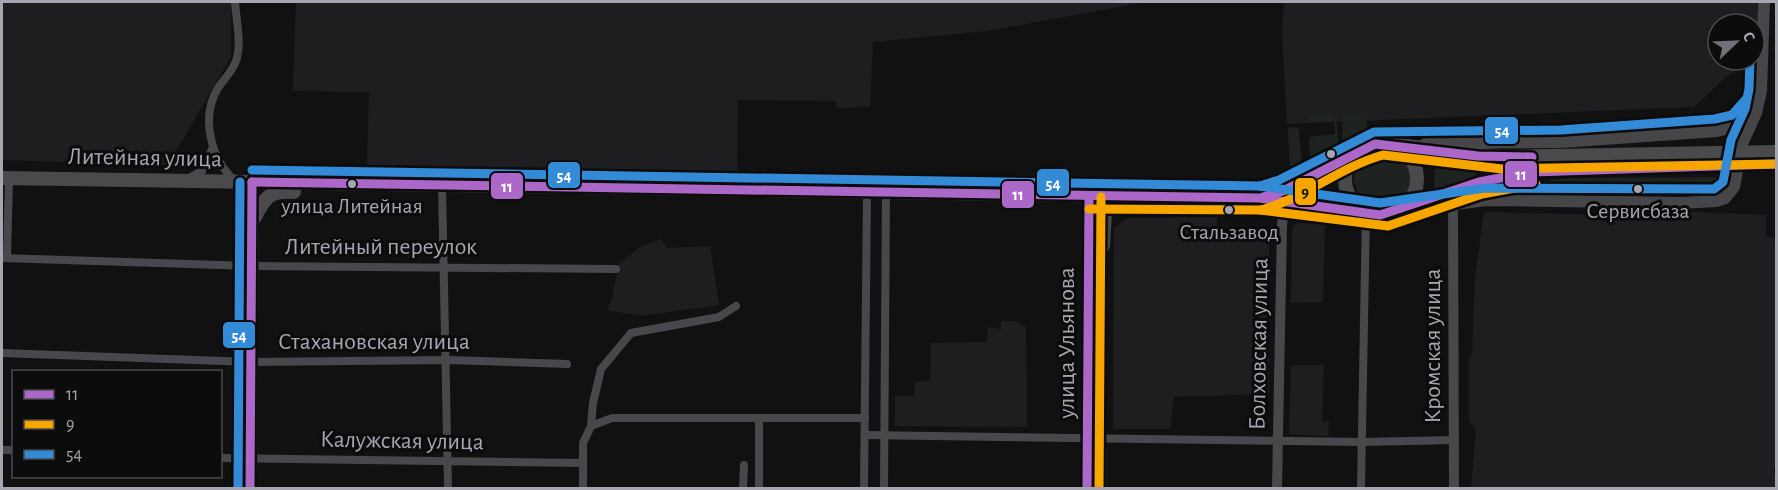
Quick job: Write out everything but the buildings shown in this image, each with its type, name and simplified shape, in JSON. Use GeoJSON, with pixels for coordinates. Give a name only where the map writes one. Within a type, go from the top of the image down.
{"type":"FeatureCollection","features":[{"type":"Feature","properties":{"kind":"main road"},"geometry":{"type":"LineString","coordinates":[[1759,100],[1742,123],[1726,130],[1561,142],[1369,146],[1358,152],[1348,165],[1346,180],[1353,202],[1366,211],[1380,215],[1493,200],[1681,203],[1716,201],[1732,191],[1740,155],[1759,100],[1764,64],[1764,2]]}},
{"type":"Feature","properties":{"kind":"main road"},"geometry":{"type":"LineString","coordinates":[[1726,130],[1732,136],[1740,155]]}},
{"type":"Feature","properties":{"kind":"main road"},"geometry":{"type":"LineString","coordinates":[[1389,144],[1502,157],[1718,159],[1776,165]]}},
{"type":"Feature","properties":{"kind":"main road"},"geometry":{"type":"LineString","coordinates":[[1389,144],[1405,152],[1415,167],[1417,176],[1416,186],[1409,202],[1394,212]]}},
{"type":"Feature","properties":{"kind":"main road","name":"Литейная улица"},"geometry":{"type":"LineString","coordinates":[[1259,198],[1283,191],[1358,152]]}},
{"type":"Feature","properties":{"kind":"main road"},"geometry":{"type":"LineString","coordinates":[[1394,212],[1479,182],[1524,173],[1718,159],[1776,152]]}},
{"type":"Feature","properties":{"kind":"main road","name":"Литейная улица"},"geometry":{"type":"LineString","coordinates":[[5,178],[1259,198],[1366,211]]}},
{"type":"Feature","properties":{"kind":"main road"},"geometry":{"type":"LineString","coordinates":[[250,489],[252,182]]}},
{"type":"Feature","properties":{"kind":"main road"},"geometry":{"type":"LineString","coordinates":[[252,221],[267,196],[282,191],[297,192],[308,183]]}},
{"type":"Feature","properties":{"kind":"main road","name":"улица Ульянова"},"geometry":{"type":"LineString","coordinates":[[1087,489],[1089,197]]}},
{"type":"Feature","properties":{"kind":"main road"},"geometry":{"type":"LineString","coordinates":[[1088,262],[1104,246],[1107,197]]}},
{"type":"Feature","properties":{"kind":"street"},"geometry":{"type":"LineString","coordinates":[[186,180],[203,170],[211,159],[210,122],[214,98],[232,70],[238,54],[235,2]]}},
{"type":"Feature","properties":{"kind":"street"},"geometry":{"type":"LineString","coordinates":[[212,149],[224,171],[235,182]]}},
{"type":"Feature","properties":{"kind":"street"},"geometry":{"type":"LineString","coordinates":[[1285,201],[1313,183],[1323,170]]}},
{"type":"Feature","properties":{"kind":"street"},"geometry":{"type":"LineString","coordinates":[[4,257],[5,178]]}},
{"type":"Feature","properties":{"kind":"street"},"geometry":{"type":"LineString","coordinates":[[442,185],[446,266],[448,489]]}},
{"type":"Feature","properties":{"kind":"street"},"geometry":{"type":"LineString","coordinates":[[864,489],[867,193]]}},
{"type":"Feature","properties":{"kind":"street"},"geometry":{"type":"LineString","coordinates":[[884,489],[886,193]]}},
{"type":"Feature","properties":{"kind":"street","name":"Болховская улица"},"geometry":{"type":"LineString","coordinates":[[1277,489],[1282,225],[1285,201]]}},
{"type":"Feature","properties":{"kind":"street","name":"Кромская улица"},"geometry":{"type":"LineString","coordinates":[[1454,204],[1454,489]]}},
{"type":"Feature","properties":{"kind":"street"},"geometry":{"type":"LineString","coordinates":[[1361,489],[1366,211]]}},
{"type":"Feature","properties":{"kind":"street","name":"Литейный переулок"},"geometry":{"type":"LineString","coordinates":[[4,257],[251,266],[616,269]]}},
{"type":"Feature","properties":{"kind":"street"},"geometry":{"type":"LineString","coordinates":[[583,489],[583,442],[591,426],[593,403],[601,369],[631,333],[719,318],[736,306]]}},
{"type":"Feature","properties":{"kind":"street","name":"Стахановская улица"},"geometry":{"type":"LineString","coordinates":[[2,353],[251,362],[447,360],[567,363]]}},
{"type":"Feature","properties":{"kind":"street"},"geometry":{"type":"LineString","coordinates":[[591,426],[612,418],[865,418]]}},
{"type":"Feature","properties":{"kind":"street"},"geometry":{"type":"LineString","coordinates":[[759,418],[759,489]]}},
{"type":"Feature","properties":{"kind":"street"},"geometry":{"type":"LineString","coordinates":[[865,435],[1362,442],[1454,440]]}},
{"type":"Feature","properties":{"kind":"street","name":"Калужская улица"},"geometry":{"type":"LineString","coordinates":[[222,458],[583,463]]}},
{"type":"Feature","properties":{"kind":"street"},"geometry":{"type":"LineString","coordinates":[[743,489],[744,465]]}},
{"type":"Feature","properties":{"kind":"shaded area"},"geometry":{"type":"Polygon","coordinates":[[[2,2],[231,2],[231,57],[168,165],[2,160],[2,2]]]}},
{"type":"Feature","properties":{"kind":"shaded area"},"geometry":{"type":"Polygon","coordinates":[[[296,2],[1146,2],[987,31],[873,42],[870,107],[837,108],[836,101],[738,100],[737,174],[367,165],[369,92],[293,91],[296,2]]]}},
{"type":"Feature","properties":{"kind":"shaded area"},"geometry":{"type":"Polygon","coordinates":[[[1284,2],[1757,2],[1757,12],[1706,12],[1706,72],[1733,72],[1694,107],[1287,124],[1282,31],[1284,2]]]}},
{"type":"Feature","properties":{"kind":"shaded area"},"geometry":{"type":"Polygon","coordinates":[[[1367,112],[1367,128],[1390,127],[1390,131],[1366,133],[1342,144],[1343,113],[1367,112]]]}},
{"type":"Feature","properties":{"kind":"shaded area"},"geometry":{"type":"Polygon","coordinates":[[[1333,113],[1339,146],[1321,150],[1323,156],[1310,159],[1309,137],[1335,134],[1334,121],[1308,123],[1307,114],[1333,113]]]}},
{"type":"Feature","properties":{"kind":"shaded area"},"geometry":{"type":"Polygon","coordinates":[[[1296,127],[1299,130],[1302,164],[1298,167],[1290,166],[1288,131],[1288,128],[1296,127]]]}},
{"type":"Feature","properties":{"kind":"shaded area"},"geometry":{"type":"Polygon","coordinates":[[[1383,149],[1394,151],[1407,162],[1412,178],[1410,189],[1399,202],[1383,207],[1372,205],[1359,194],[1354,178],[1356,167],[1367,154],[1383,149]]]}},
{"type":"Feature","properties":{"kind":"shaded area"},"geometry":{"type":"Polygon","coordinates":[[[1435,162],[1477,172],[1477,175],[1434,190],[1435,162]]]}},
{"type":"Feature","properties":{"kind":"shaded area"},"geometry":{"type":"Polygon","coordinates":[[[1730,177],[1724,192],[1712,196],[1488,193],[1488,189],[1569,178],[1730,177]]]}},
{"type":"Feature","properties":{"kind":"shaded area","name":"Сервисбаза"},"geometry":{"type":"Polygon","coordinates":[[[1649,210],[1766,215],[1766,237],[1774,238],[1776,246],[1776,466],[1774,467],[1776,488],[1471,488],[1476,429],[1469,421],[1469,358],[1472,355],[1475,276],[1484,212],[1648,216],[1649,210]]]}},
{"type":"Feature","properties":{"kind":"shaded area"},"geometry":{"type":"Polygon","coordinates":[[[1217,217],[1217,234],[1269,235],[1269,394],[1174,397],[1170,429],[1113,429],[1114,227],[1129,218],[1217,217]]]}},
{"type":"Feature","properties":{"kind":"shaded area"},"geometry":{"type":"Polygon","coordinates":[[[1297,223],[1325,224],[1323,302],[1291,303],[1292,228],[1297,223]]]}},
{"type":"Feature","properties":{"kind":"shaded area"},"geometry":{"type":"Polygon","coordinates":[[[661,239],[667,248],[710,246],[719,305],[640,316],[607,310],[612,298],[619,264],[640,247],[661,239]]]}},
{"type":"Feature","properties":{"kind":"shaded area"},"geometry":{"type":"Polygon","coordinates":[[[1001,321],[1017,321],[1026,327],[1027,427],[895,426],[895,396],[914,396],[915,382],[930,381],[931,343],[987,342],[988,327],[1001,329],[1001,321]]]}},
{"type":"Feature","properties":{"kind":"shaded area"},"geometry":{"type":"Polygon","coordinates":[[[1291,365],[1324,365],[1322,422],[1329,422],[1328,436],[1289,434],[1291,365]]]}},
{"type":"Feature","properties":{"kind":"shaded area"},"geometry":{"type":"Polygon","coordinates":[[[1107,448],[1107,488],[1095,488],[1096,449],[1107,448]]]}},
{"type":"Feature","properties":{"kind":"transit line","name":"54"},"geometry":{"type":"LineString","coordinates":[[252,170],[1259,186],[1380,203],[1485,188],[1714,189],[1723,182],[1731,140],[1745,109],[1750,72]]}},
{"type":"Feature","properties":{"kind":"transit line","name":"54"},"geometry":{"type":"LineString","coordinates":[[1260,186],[1279,180],[1374,132],[1561,130],[1715,119],[1732,115],[1747,98]]}},
{"type":"Feature","properties":{"kind":"transit line","name":"11"},"geometry":{"type":"LineString","coordinates":[[1263,197],[1283,191],[1375,144],[1478,156],[1532,157]]}},
{"type":"Feature","properties":{"kind":"transit line","name":"9"},"geometry":{"type":"LineString","coordinates":[[1089,209],[1261,210],[1293,198],[1352,167],[1383,155],[1502,169],[1776,164]]}},
{"type":"Feature","properties":{"kind":"transit line","name":"11"},"geometry":{"type":"LineString","coordinates":[[252,182],[1259,198],[1380,215],[1479,182],[1532,172],[1776,164]]}},
{"type":"Feature","properties":{"kind":"transit line","name":"54"},"geometry":{"type":"LineString","coordinates":[[238,488],[240,182]]}},
{"type":"Feature","properties":{"kind":"transit line","name":"11"},"geometry":{"type":"LineString","coordinates":[[250,488],[252,182]]}},
{"type":"Feature","properties":{"kind":"transit line","name":"9"},"geometry":{"type":"LineString","coordinates":[[1260,210],[1388,226],[1482,194],[1536,184]]}},
{"type":"Feature","properties":{"kind":"transit line","name":"11"},"geometry":{"type":"LineString","coordinates":[[1087,488],[1089,197]]}},
{"type":"Feature","properties":{"kind":"transit line","name":"9"},"geometry":{"type":"LineString","coordinates":[[1099,488],[1101,197]]}},
{"type":"Feature","properties":{"kind":"place","name":"улица Литейная"},"geometry":{"type":"Point","coordinates":[352,184]}},
{"type":"Feature","properties":{"kind":"place","name":"Сервисбаза"},"geometry":{"type":"Point","coordinates":[1638,189]}},
{"type":"Feature","properties":{"kind":"place","name":"Стальзавод"},"geometry":{"type":"Point","coordinates":[1229,210]}}]}
